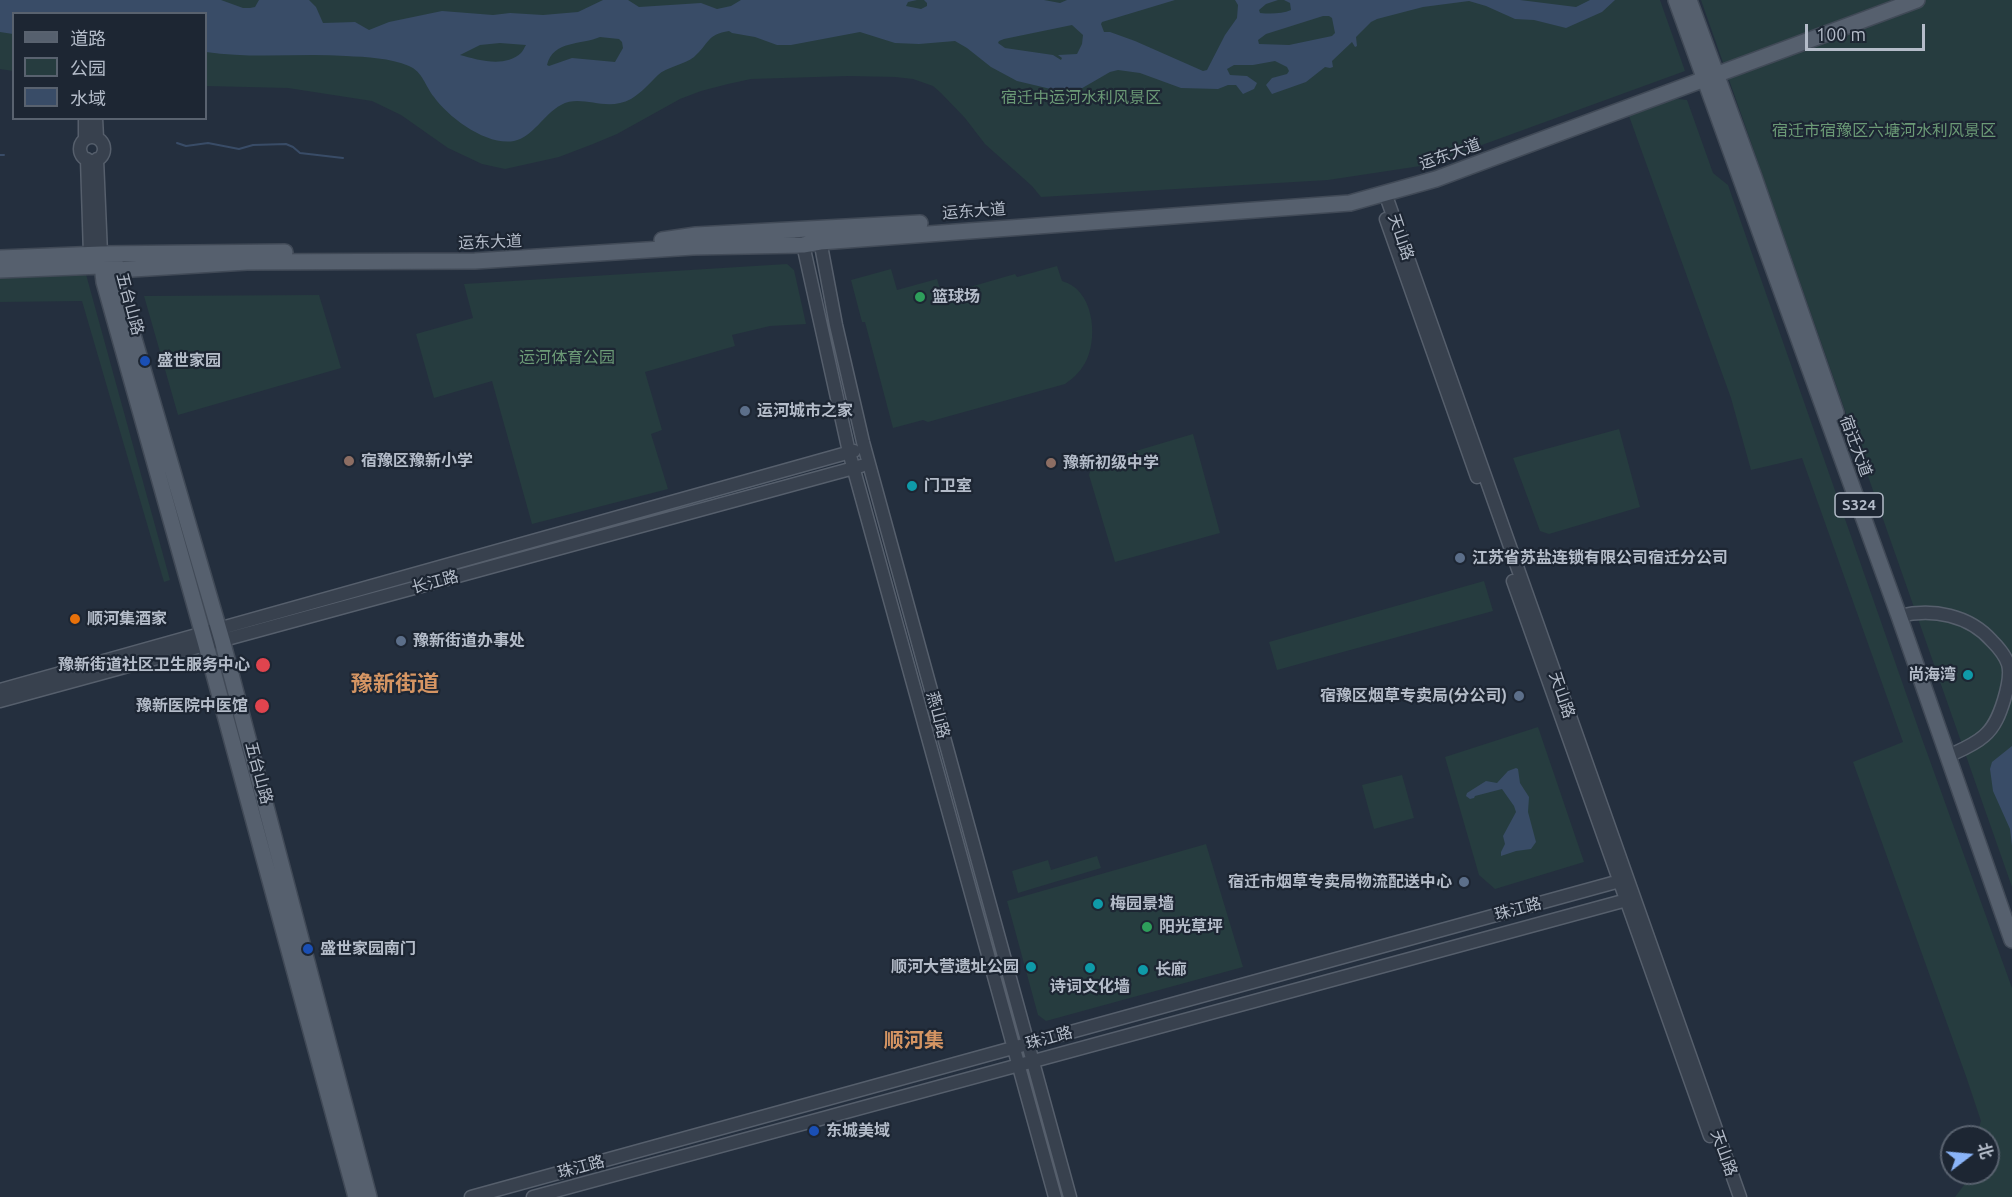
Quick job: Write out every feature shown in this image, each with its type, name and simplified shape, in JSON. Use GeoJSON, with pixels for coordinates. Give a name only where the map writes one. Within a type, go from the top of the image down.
{"type":"FeatureCollection","features":[{"type":"Feature","properties":{"kind":"main road","name":"宿迁大道"},"geometry":{"type":"LineString","coordinates":[[1676,0],[1708,73],[1952,754],[2012,914]]}},
{"type":"Feature","properties":{"kind":"main road","name":"宿迁大道"},"geometry":{"type":"LineString","coordinates":[[1689,0],[1708,73]]}},
{"type":"Feature","properties":{"kind":"main road","name":"运东大道"},"geometry":{"type":"LineString","coordinates":[[819,236],[1339,204],[1436,179],[1892,0]]}},
{"type":"Feature","properties":{"kind":"main road","name":"运东大道"},"geometry":{"type":"LineString","coordinates":[[0,258],[247,262],[475,261],[693,247],[1346,194],[1434,171],[1917,0]]}},
{"type":"Feature","properties":{"kind":"main road","name":"运东大道"},"geometry":{"type":"LineString","coordinates":[[0,270],[105,260]]}},
{"type":"Feature","properties":{"kind":"main road","name":"五台山路"},"geometry":{"type":"LineString","coordinates":[[105,260],[119,287],[220,635],[369,1197]]}},
{"type":"Feature","properties":{"kind":"main road","name":"五台山路"},"geometry":{"type":"LineString","coordinates":[[105,260],[356,1197]]}},
{"type":"Feature","properties":{"kind":"main road","name":"宿迁大道"},"geometry":{"type":"LineString","coordinates":[[1952,754],[2012,940]]}},
{"type":"Feature","properties":{"kind":"street"},"geometry":{"type":"LineString","coordinates":[[86,120],[91,139]]}},
{"type":"Feature","properties":{"kind":"street"},"geometry":{"type":"LineString","coordinates":[[96,120],[91,139],[81,146],[81,150],[92,159],[105,260]]}},
{"type":"Feature","properties":{"kind":"street"},"geometry":{"type":"LineString","coordinates":[[91,139],[102,143],[104,150],[92,159]]}},
{"type":"Feature","properties":{"kind":"street","name":"天山路"},"geometry":{"type":"LineString","coordinates":[[1381,194],[1623,880],[1731,1197]]}},
{"type":"Feature","properties":{"kind":"street","name":"燕山路"},"geometry":{"type":"LineString","coordinates":[[819,236],[835,321],[869,464],[1070,1197]]}},
{"type":"Feature","properties":{"kind":"street","name":"燕山路"},"geometry":{"type":"LineString","coordinates":[[802,238],[853,468],[1055,1197]]}},
{"type":"Feature","properties":{"kind":"street","name":"长江路"},"geometry":{"type":"LineString","coordinates":[[220,635],[865,448]]}},
{"type":"Feature","properties":{"kind":"street","name":"长江路"},"geometry":{"type":"LineString","coordinates":[[0,690],[205,639],[869,464]]}},
{"type":"Feature","properties":{"kind":"street"},"geometry":{"type":"LineString","coordinates":[[1903,615],[1955,616],[1971,623],[1985,633],[2010,663],[2006,692],[1994,724],[1986,735],[1952,754]]}},
{"type":"Feature","properties":{"kind":"street","name":"长江路"},"geometry":{"type":"LineString","coordinates":[[0,701],[205,639]]}},
{"type":"Feature","properties":{"kind":"street","name":"珠江路"},"geometry":{"type":"LineString","coordinates":[[471,1197],[1623,880]]}},
{"type":"Feature","properties":{"kind":"street","name":"天山路"},"geometry":{"type":"LineString","coordinates":[[1629,899],[1740,1197]]}},
{"type":"Feature","properties":{"kind":"street","name":"珠江路"},"geometry":{"type":"LineString","coordinates":[[533,1197],[1629,899]]}},
{"type":"Feature","properties":{"kind":"green space","name":"宿迁中运河水利风景区"},"geometry":{"type":"Polygon","coordinates":[[[0,0],[1660,0],[1685,71],[1427,165],[1328,180],[1041,197],[1032,186],[985,144],[965,118],[941,93],[933,86],[913,79],[849,76],[751,79],[728,84],[680,99],[617,134],[559,157],[505,169],[482,164],[448,148],[401,115],[372,101],[288,88],[207,86],[207,12],[12,12],[12,71],[0,69],[0,0]]]}},
{"type":"Feature","properties":{"kind":"green space","name":"宿迁市宿豫区六塘河水利风景区"},"geometry":{"type":"Polygon","coordinates":[[[1701,0],[2012,0],[2012,887],[1733,91],[1701,0]]]}},
{"type":"Feature","properties":{"kind":"green space"},"geometry":{"type":"Polygon","coordinates":[[[1687,100],[1713,173],[1728,185],[2012,988],[2012,1197],[1955,1197],[1964,1185],[2000,1185],[2000,1125],[1980,1125],[1981,1121],[1967,1079],[1853,762],[1903,742],[1802,458],[1751,470],[1731,398],[1629,116],[1662,102],[1687,100]]]}},
{"type":"Feature","properties":{"kind":"green space","name":"运河体育公园"},"geometry":{"type":"Polygon","coordinates":[[[787,264],[794,270],[806,324],[770,326],[732,335],[735,346],[645,372],[662,430],[651,434],[668,489],[532,524],[492,381],[434,398],[416,334],[473,318],[464,284],[787,264]]]}},
{"type":"Feature","properties":{"kind":"green space"},"geometry":{"type":"Polygon","coordinates":[[[1057,266],[1062,281],[1081,293],[1090,314],[1092,326],[1090,349],[1085,363],[1075,376],[1065,384],[928,422],[923,420],[893,428],[865,322],[862,322],[851,280],[891,269],[897,290],[937,279],[942,295],[1015,274],[1017,277],[1057,266]]]}},
{"type":"Feature","properties":{"kind":"green space"},"geometry":{"type":"Polygon","coordinates":[[[84,267],[170,580],[164,582],[82,301],[0,302],[0,269],[84,267]]]}},
{"type":"Feature","properties":{"kind":"green space"},"geometry":{"type":"Polygon","coordinates":[[[319,295],[341,368],[178,415],[144,296],[319,295]]]}},
{"type":"Feature","properties":{"kind":"green space"},"geometry":{"type":"Polygon","coordinates":[[[1619,429],[1640,507],[1549,534],[1540,531],[1513,458],[1619,429]]]}},
{"type":"Feature","properties":{"kind":"green space"},"geometry":{"type":"Polygon","coordinates":[[[1193,434],[1220,533],[1115,562],[1089,475],[1091,469],[1099,462],[1193,434]]]}},
{"type":"Feature","properties":{"kind":"green space"},"geometry":{"type":"Polygon","coordinates":[[[1484,581],[1493,611],[1277,670],[1269,642],[1484,581]]]}},
{"type":"Feature","properties":{"kind":"green space"},"geometry":{"type":"Polygon","coordinates":[[[1538,727],[1584,862],[1495,889],[1479,875],[1445,757],[1538,727]]]}},
{"type":"Feature","properties":{"kind":"green space"},"geometry":{"type":"Polygon","coordinates":[[[1402,775],[1414,818],[1374,829],[1362,785],[1402,775]]]}},
{"type":"Feature","properties":{"kind":"green space"},"geometry":{"type":"Polygon","coordinates":[[[1206,844],[1243,967],[1046,1021],[1038,1015],[1007,901],[1206,844]]]}},
{"type":"Feature","properties":{"kind":"green space"},"geometry":{"type":"Polygon","coordinates":[[[1097,856],[1101,868],[1018,893],[1012,871],[1048,860],[1051,870],[1097,856]]]}},
{"type":"Feature","properties":{"kind":"water"},"geometry":{"type":"Polygon","coordinates":[[[0,0],[221,0],[243,8],[250,8],[255,7],[259,0],[309,0],[316,7],[323,23],[355,22],[369,30],[389,22],[442,11],[493,15],[510,13],[543,15],[578,12],[603,0],[628,0],[639,7],[701,3],[717,9],[731,6],[741,0],[917,0],[908,2],[906,6],[921,9],[927,6],[924,0],[1044,0],[1060,3],[1067,0],[1175,0],[1101,24],[1104,32],[1135,41],[1203,71],[1207,70],[1225,35],[1237,18],[1238,5],[1235,0],[1278,0],[1266,4],[1259,10],[1260,13],[1272,14],[1291,10],[1290,3],[1284,0],[1520,0],[1576,7],[1590,0],[1615,0],[1602,12],[1566,28],[1534,20],[1515,19],[1469,1],[1423,7],[1377,19],[1356,37],[1357,46],[1355,47],[1352,42],[1332,61],[1333,67],[1325,67],[1306,82],[1272,94],[1266,85],[1272,78],[1287,74],[1289,71],[1287,67],[1275,61],[1253,65],[1234,65],[1227,69],[1230,75],[1247,76],[1257,83],[1254,89],[1243,94],[1236,85],[1218,89],[1181,88],[1140,73],[1118,70],[1110,72],[1072,94],[1017,81],[991,67],[955,41],[895,43],[860,32],[791,45],[777,45],[729,31],[716,34],[690,60],[661,72],[631,99],[612,104],[569,102],[555,109],[527,135],[514,141],[492,139],[470,129],[441,105],[418,72],[402,63],[354,56],[241,55],[207,52],[207,12],[12,12],[12,34],[0,32],[0,0]],[[1323,16],[1266,34],[1258,40],[1259,44],[1289,45],[1332,36],[1335,33],[1332,18],[1323,16]],[[1072,25],[1004,39],[998,43],[1005,48],[1053,55],[1061,60],[1062,58],[1058,55],[1077,54],[1082,44],[1083,35],[1072,25]],[[600,37],[562,47],[550,57],[547,65],[572,58],[615,62],[623,48],[622,42],[619,39],[600,37]],[[500,43],[480,45],[460,55],[483,61],[499,62],[515,58],[526,45],[500,43]]]}},
{"type":"Feature","properties":{"kind":"water"},"geometry":{"type":"Polygon","coordinates":[[[2012,746],[2012,846],[2010,829],[1993,791],[1990,769],[1992,762],[2012,746]]]}},
{"type":"Feature","properties":{"kind":"water"},"geometry":{"type":"Polygon","coordinates":[[[1516,768],[1520,783],[1529,797],[1528,812],[1536,842],[1531,849],[1501,856],[1505,844],[1503,836],[1516,812],[1514,806],[1502,789],[1470,799],[1466,796],[1486,781],[1497,783],[1508,771],[1516,768]]]}},
{"type":"Feature","properties":{"kind":"waterway"},"geometry":{"type":"LineString","coordinates":[[177,143],[186,146],[208,143],[239,149],[253,145],[286,144],[300,153],[343,158]]}},
{"type":"Feature","properties":{"kind":"place","name":"篮球场"},"geometry":{"type":"Point","coordinates":[920,297]}},
{"type":"Feature","properties":{"kind":"place","name":"盛世家园"},"geometry":{"type":"Point","coordinates":[145,361]}},
{"type":"Feature","properties":{"kind":"place","name":"运河城市之家"},"geometry":{"type":"Point","coordinates":[745,411]}},
{"type":"Feature","properties":{"kind":"place","name":"宿豫区豫新小学"},"geometry":{"type":"Point","coordinates":[349,461]}},
{"type":"Feature","properties":{"kind":"place","name":"豫新初级中学"},"geometry":{"type":"Point","coordinates":[1051,463]}},
{"type":"Feature","properties":{"kind":"place","name":"门卫室"},"geometry":{"type":"Point","coordinates":[912,486]}},
{"type":"Feature","properties":{"kind":"place","name":"江苏省苏盐连锁有限公司宿迁分公司"},"geometry":{"type":"Point","coordinates":[1460,558]}},
{"type":"Feature","properties":{"kind":"place","name":"顺河集酒家"},"geometry":{"type":"Point","coordinates":[75,619]}},
{"type":"Feature","properties":{"kind":"place","name":"豫新街道办事处"},"geometry":{"type":"Point","coordinates":[401,641]}},
{"type":"Feature","properties":{"kind":"place","name":"豫新街道社区卫生服务中心"},"geometry":{"type":"Point","coordinates":[263,665]}},
{"type":"Feature","properties":{"kind":"place","name":"尚海湾"},"geometry":{"type":"Point","coordinates":[1968,675]}},
{"type":"Feature","properties":{"kind":"place","name":"宿豫区烟草专卖局(分公司)"},"geometry":{"type":"Point","coordinates":[1519,696]}},
{"type":"Feature","properties":{"kind":"place","name":"豫新医院中医馆"},"geometry":{"type":"Point","coordinates":[262,706]}},
{"type":"Feature","properties":{"kind":"place","name":"宿迁市烟草专卖局物流配送中心"},"geometry":{"type":"Point","coordinates":[1464,882]}},
{"type":"Feature","properties":{"kind":"place","name":"梅园景墙"},"geometry":{"type":"Point","coordinates":[1098,904]}},
{"type":"Feature","properties":{"kind":"place","name":"阳光草坪"},"geometry":{"type":"Point","coordinates":[1147,927]}},
{"type":"Feature","properties":{"kind":"place","name":"盛世家园南门"},"geometry":{"type":"Point","coordinates":[308,949]}},
{"type":"Feature","properties":{"kind":"place","name":"顺河大营遗址公园"},"geometry":{"type":"Point","coordinates":[1031,967]}},
{"type":"Feature","properties":{"kind":"place","name":"诗词文化墙"},"geometry":{"type":"Point","coordinates":[1090,968]}},
{"type":"Feature","properties":{"kind":"place","name":"长廊"},"geometry":{"type":"Point","coordinates":[1143,970]}},
{"type":"Feature","properties":{"kind":"place","name":"东城美域"},"geometry":{"type":"Point","coordinates":[814,1131]}},
{"type":"Feature","properties":{"kind":"district","name":"豫新街道"},"geometry":{"type":"Point","coordinates":[395,684]}},
{"type":"Feature","properties":{"kind":"district","name":"顺河集"},"geometry":{"type":"Point","coordinates":[914,1040]}}]}
